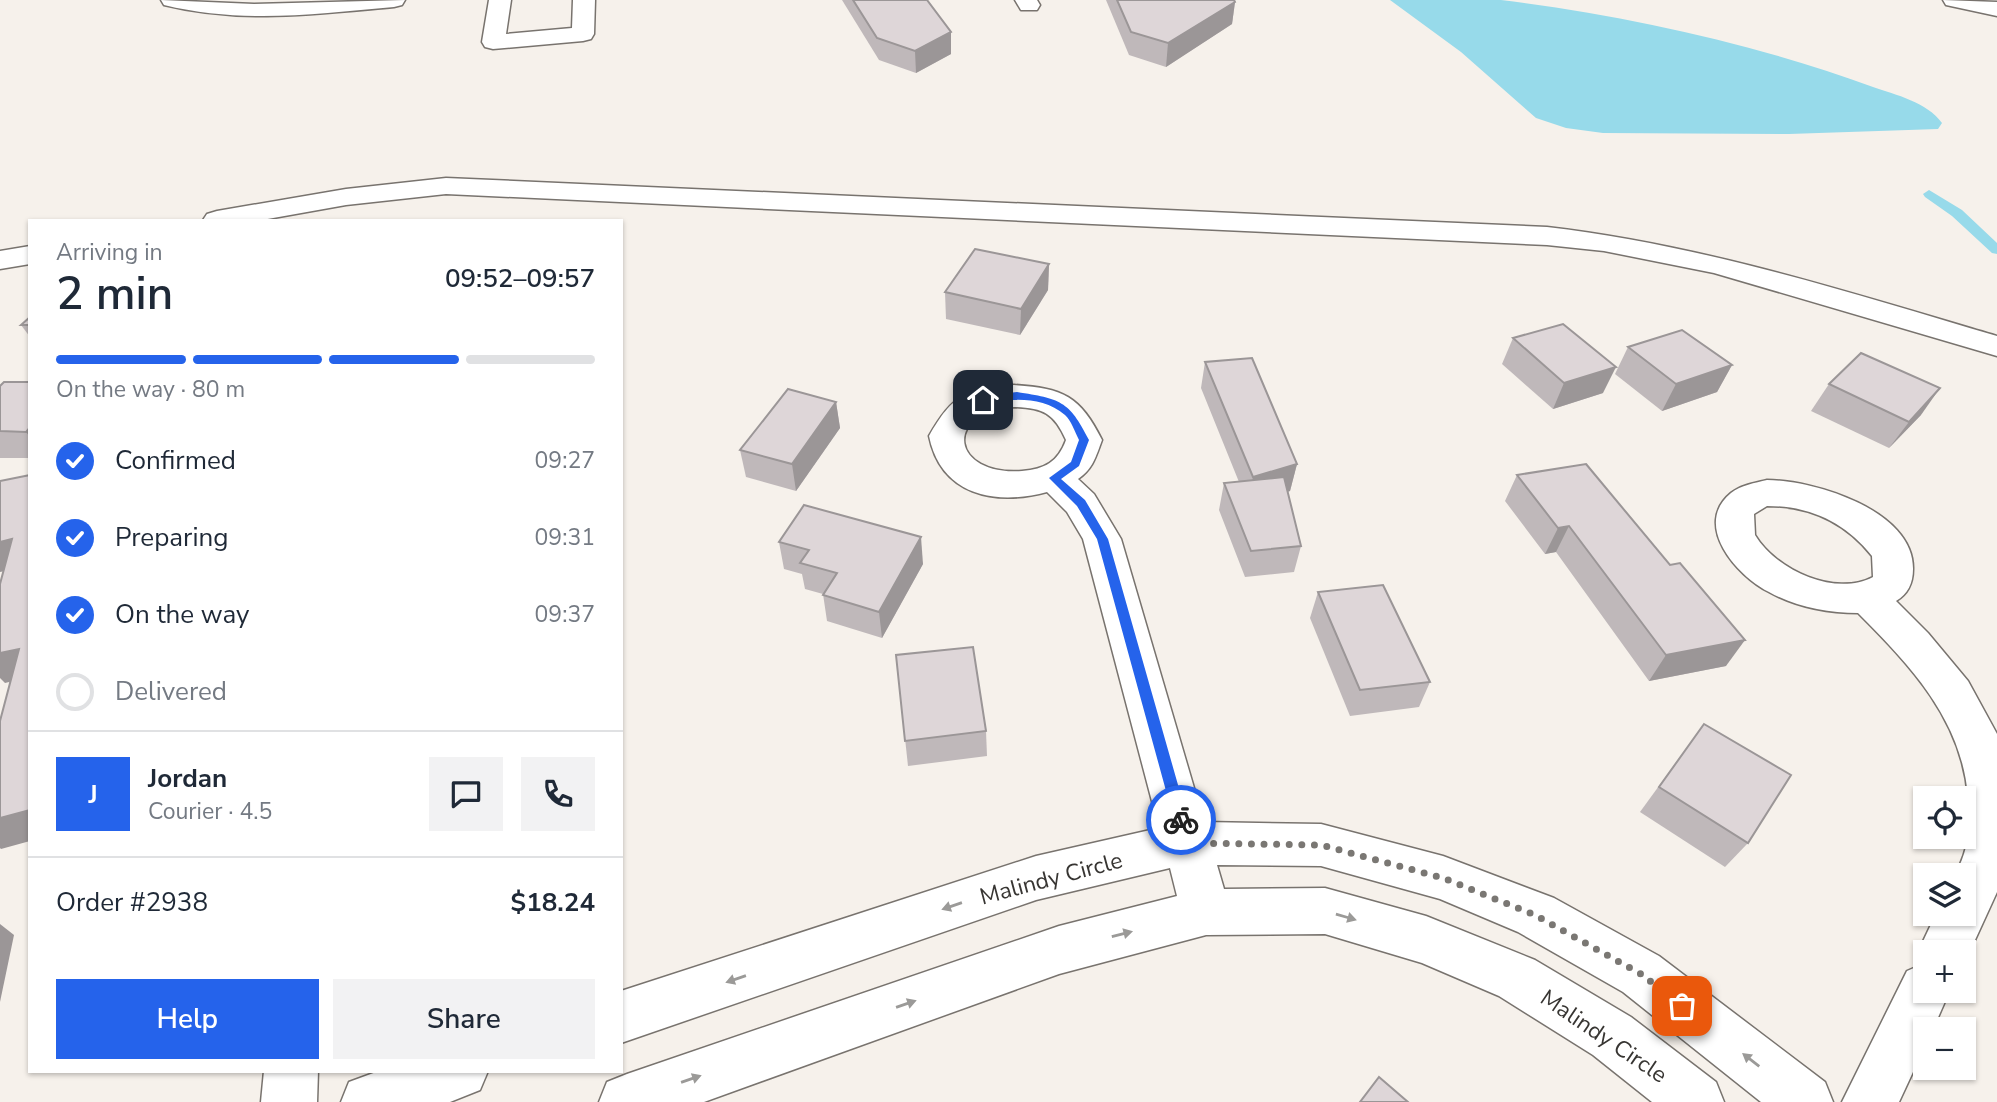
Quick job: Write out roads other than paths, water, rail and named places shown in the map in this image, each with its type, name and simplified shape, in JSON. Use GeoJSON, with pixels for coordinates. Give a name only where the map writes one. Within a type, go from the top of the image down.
{"type":"FeatureCollection","features":[{"type":"Feature","properties":{"kind":"street"},"geometry":{"type":"LineString","coordinates":[[172,0],[212,7],[257,9],[394,0]]}},
{"type":"Feature","properties":{"kind":"street"},"geometry":{"type":"LineString","coordinates":[[500,0],[493,42],[583,34],[584,0]]}},
{"type":"Feature","properties":{"kind":"street"},"geometry":{"type":"LineString","coordinates":[[1954,0],[1997,9]]}},
{"type":"Feature","properties":{"kind":"street"},"geometry":{"type":"LineString","coordinates":[[223,219],[346,197],[446,186],[1561,237],[1602,240],[1714,264],[1997,346]]}},
{"type":"Feature","properties":{"kind":"street"},"geometry":{"type":"LineString","coordinates":[[0,260],[28,255]]}},
{"type":"Feature","properties":{"kind":"street"},"geometry":{"type":"LineString","coordinates":[[1054,478],[1081,503],[1102,539],[1206,912]]}},
{"type":"Feature","properties":{"kind":"street"},"geometry":{"type":"LineString","coordinates":[[1868,598],[1915,644],[1950,685],[1977,733],[1992,794],[1992,845],[1976,882]]}},
{"type":"Feature","properties":{"kind":"street","name":"Malindy Circle"},"geometry":{"type":"LineString","coordinates":[[623,1016],[1036,878],[1187,843],[1321,845],[1443,878],[1535,915],[1641,974],[1805,1102]]}},
{"type":"Feature","properties":{"kind":"street","name":"Malindy Circle"},"geometry":{"type":"LineString","coordinates":[[627,1102],[1059,950],[1206,912],[1325,911],[1426,940],[1517,978],[1612,1036],[1696,1102]]}},
{"type":"Feature","properties":{"kind":"street"},"geometry":{"type":"LineString","coordinates":[[1870,1102],[1918,1003]]}},
{"type":"Feature","properties":{"kind":"street"},"geometry":{"type":"LineString","coordinates":[[289,1102],[290,1073]]}},
{"type":"Feature","properties":{"kind":"street"},"geometry":{"type":"LineString","coordinates":[[369,1102],[455,1073]]}},
{"type":"Feature","properties":{"kind":"water"},"geometry":{"type":"Polygon","coordinates":[[[1390,0],[1501,0],[1595,14],[1689,33],[1783,57],[1901,96],[1920,104],[1942,123],[1938,129],[1789,134],[1603,133],[1566,128],[1536,118],[1461,52],[1390,0]]]}},
{"type":"Feature","properties":{"kind":"waterway"},"geometry":{"type":"LineString","coordinates":[[1929,194],[1957,213],[1997,250]]}}]}
